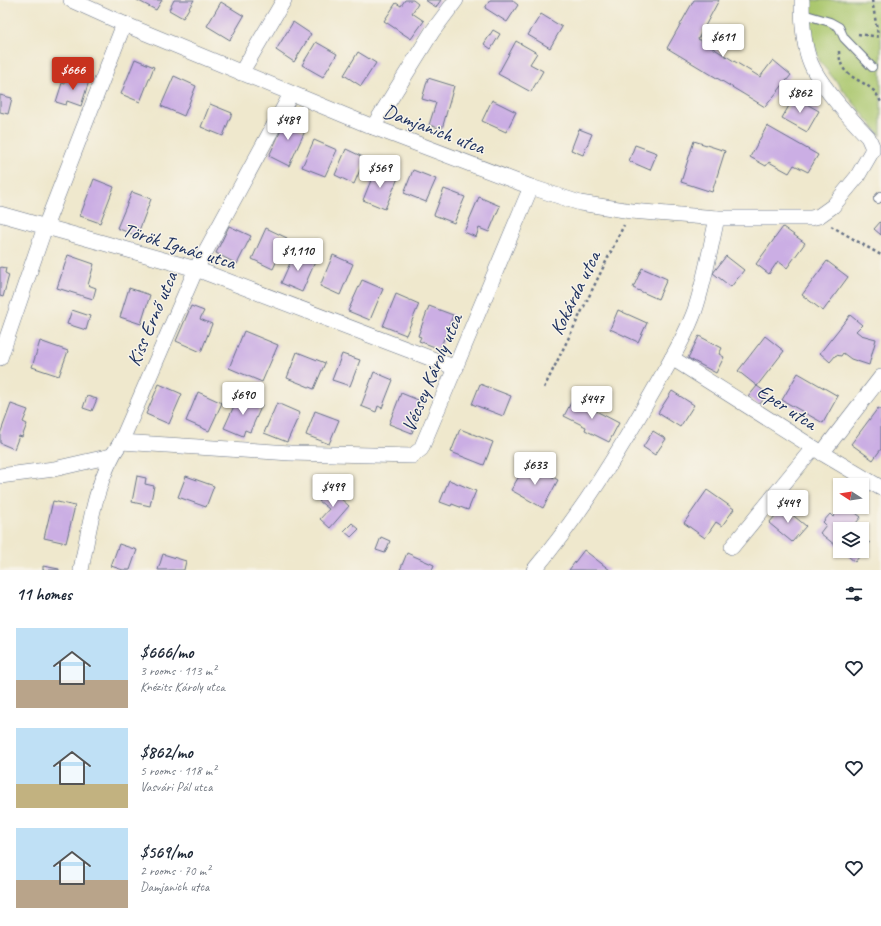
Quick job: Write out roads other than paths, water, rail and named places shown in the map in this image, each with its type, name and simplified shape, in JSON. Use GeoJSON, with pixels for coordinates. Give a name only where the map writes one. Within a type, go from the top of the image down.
{"type":"FeatureCollection","features":[{"type":"Feature","properties":{"kind":"street","name":"Damjanich utca"},"geometry":{"type":"LineString","coordinates":[[71,0],[124,24],[373,127],[531,187],[580,203],[631,211],[717,218],[802,218],[819,216],[833,206],[866,163],[877,152]]}},
{"type":"Feature","properties":{"kind":"street"},"geometry":{"type":"LineString","coordinates":[[241,73],[284,0]]}},
{"type":"Feature","properties":{"kind":"street"},"geometry":{"type":"LineString","coordinates":[[373,127],[432,32],[456,0]]}},
{"type":"Feature","properties":{"kind":"street"},"geometry":{"type":"LineString","coordinates":[[803,7],[807,50],[810,63],[817,76],[868,137],[872,146],[877,152]]}},
{"type":"Feature","properties":{"kind":"street"},"geometry":{"type":"LineString","coordinates":[[0,358],[45,227],[124,24]]}},
{"type":"Feature","properties":{"kind":"street","name":"Kiss Ernő utca"},"geometry":{"type":"LineString","coordinates":[[81,570],[93,511],[111,456],[121,442],[196,269],[292,94]]}},
{"type":"Feature","properties":{"kind":"street","name":"Vécsey Károly utca"},"geometry":{"type":"LineString","coordinates":[[121,442],[290,453],[412,456],[421,449],[531,187]]}},
{"type":"Feature","properties":{"kind":"street","name":"Török Ignác utca"},"geometry":{"type":"LineString","coordinates":[[0,214],[196,269],[456,368]]}},
{"type":"Feature","properties":{"kind":"street"},"geometry":{"type":"LineString","coordinates":[[534,570],[562,536],[623,445],[685,334],[695,310],[717,218]]}},
{"type":"Feature","properties":{"kind":"street","name":"Eper utca"},"geometry":{"type":"LineString","coordinates":[[672,358],[817,450],[881,488]]}},
{"type":"Feature","properties":{"kind":"street"},"geometry":{"type":"LineString","coordinates":[[732,547],[881,377]]}},
{"type":"Feature","properties":{"kind":"street"},"geometry":{"type":"LineString","coordinates":[[0,476],[54,470],[111,456]]}},
{"type":"Feature","properties":{"kind":"lane"},"geometry":{"type":"LineString","coordinates":[[803,7],[839,27],[844,38],[872,67]]}}]}
